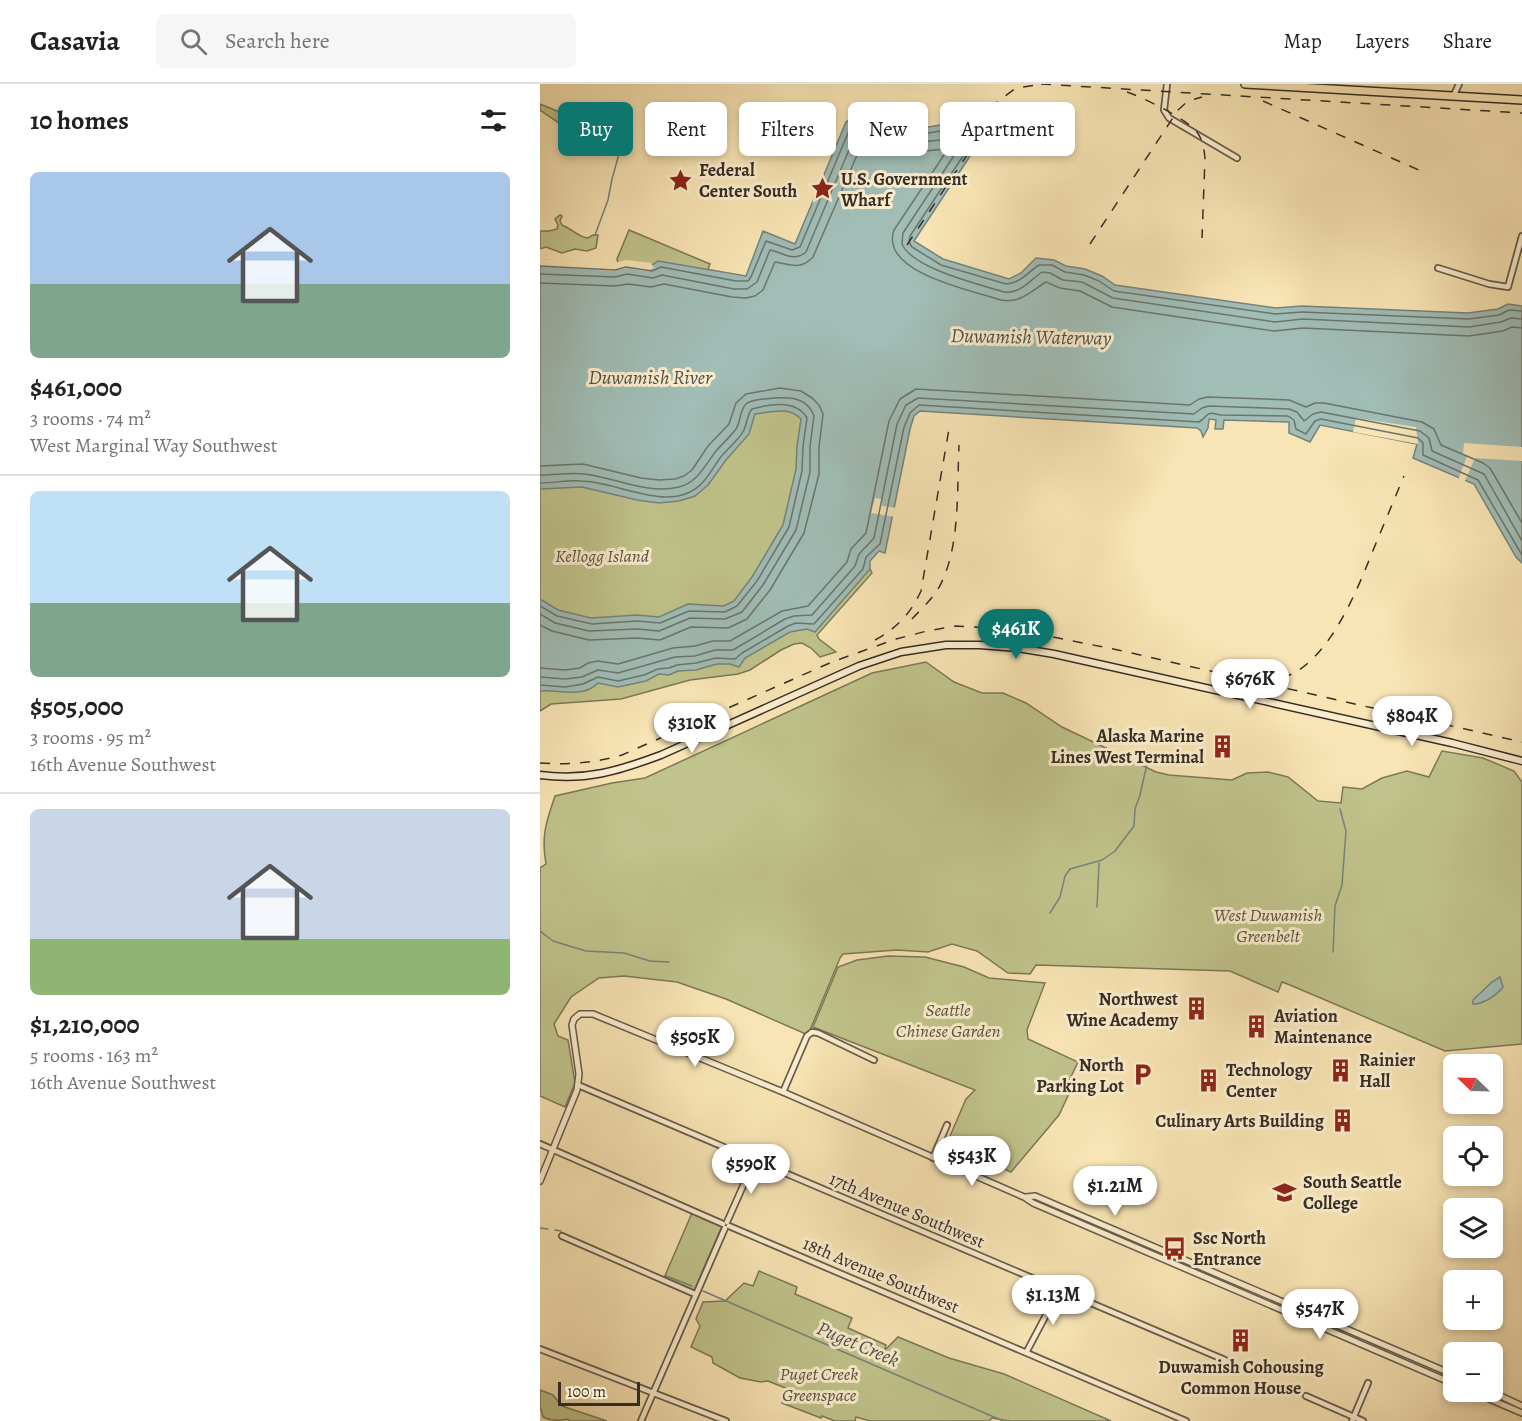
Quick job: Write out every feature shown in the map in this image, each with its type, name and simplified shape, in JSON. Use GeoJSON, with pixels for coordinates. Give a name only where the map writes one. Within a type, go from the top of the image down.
{"type":"FeatureCollection","features":[{"type":"Feature","properties":{"kind":"highway"},"geometry":{"type":"LineString","coordinates":[[1245,84],[1522,99]]}},
{"type":"Feature","properties":{"kind":"main road"},"geometry":{"type":"LineString","coordinates":[[540,775],[586,776],[629,767],[880,658],[946,645],[1018,648],[1054,654],[1452,743],[1522,761]]}},
{"type":"Feature","properties":{"kind":"street"},"geometry":{"type":"LineString","coordinates":[[1167,84],[1164,110],[1169,118],[1237,158]]}},
{"type":"Feature","properties":{"kind":"street"},"geometry":{"type":"LineString","coordinates":[[1386,92],[1389,84]]}},
{"type":"Feature","properties":{"kind":"street"},"geometry":{"type":"LineString","coordinates":[[1453,97],[1459,84]]}},
{"type":"Feature","properties":{"kind":"street"},"geometry":{"type":"LineString","coordinates":[[1438,267],[1488,284],[1508,287],[1522,236]]}},
{"type":"Feature","properties":{"kind":"street"},"geometry":{"type":"LineString","coordinates":[[540,1180],[573,1102],[578,1084],[579,1074],[571,1031],[574,1019],[580,1014],[603,1017],[783,1092],[1024,1197],[1033,1203],[1443,1379]]}},
{"type":"Feature","properties":{"kind":"street"},"geometry":{"type":"LineString","coordinates":[[783,1092],[807,1036],[812,1032],[874,1060]]}},
{"type":"Feature","properties":{"kind":"street","name":"17th Avenue Southwest"},"geometry":{"type":"LineString","coordinates":[[578,1084],[1225,1360]]}},
{"type":"Feature","properties":{"kind":"street"},"geometry":{"type":"LineString","coordinates":[[933,1158],[946,1125]]}},
{"type":"Feature","properties":{"kind":"street","name":"18th Avenue Southwest"},"geometry":{"type":"LineString","coordinates":[[540,1144],[1186,1421]]}},
{"type":"Feature","properties":{"kind":"street"},"geometry":{"type":"LineString","coordinates":[[641,1421],[754,1159]]}},
{"type":"Feature","properties":{"kind":"street"},"geometry":{"type":"LineString","coordinates":[[1024,1197],[1035,1196],[1443,1370]]}},
{"type":"Feature","properties":{"kind":"street"},"geometry":{"type":"LineString","coordinates":[[562,1236],[695,1294]]}},
{"type":"Feature","properties":{"kind":"street"},"geometry":{"type":"LineString","coordinates":[[1027,1351],[1045,1317],[1056,1289]]}},
{"type":"Feature","properties":{"kind":"street"},"geometry":{"type":"LineString","coordinates":[[540,1349],[726,1421]]}},
{"type":"Feature","properties":{"kind":"street"},"geometry":{"type":"LineString","coordinates":[[1353,1419],[1368,1383]]}},
{"type":"Feature","properties":{"kind":"street"},"geometry":{"type":"LineString","coordinates":[[1306,1396],[1353,1419],[1363,1421]]}},
{"type":"Feature","properties":{"kind":"street"},"geometry":{"type":"LineString","coordinates":[[1503,1397],[1522,1406]]}},
{"type":"Feature","properties":{"kind":"street"},"geometry":{"type":"LineString","coordinates":[[1496,1402],[1522,1413]]}},
{"type":"Feature","properties":{"kind":"green space"},"geometry":{"type":"Polygon","coordinates":[[[540,104],[558,112],[558,122],[540,110],[540,104]]]}},
{"type":"Feature","properties":{"kind":"green space"},"geometry":{"type":"Polygon","coordinates":[[[560,215],[562,225],[581,236],[588,238],[598,235],[596,248],[587,251],[575,249],[562,253],[546,247],[540,249],[540,231],[557,229],[555,219],[560,215]]]}},
{"type":"Feature","properties":{"kind":"green space"},"geometry":{"type":"Polygon","coordinates":[[[629,230],[710,264],[708,269],[713,271],[618,263],[617,259],[629,230]]]}},
{"type":"Feature","properties":{"kind":"green space","name":"Kellogg Island"},"geometry":{"type":"Polygon","coordinates":[[[812,407],[794,532],[750,605],[540,640],[540,461],[742,411],[812,407]]]}},
{"type":"Feature","properties":{"kind":"green space"},"geometry":{"type":"Polygon","coordinates":[[[870,569],[872,573],[817,635],[836,652],[820,657],[802,643],[794,644],[750,670],[738,674],[690,680],[621,699],[551,704],[540,711],[540,658],[870,569]]]}},
{"type":"Feature","properties":{"kind":"green space","name":"West Duwamish Greenbelt"},"geometry":{"type":"Polygon","coordinates":[[[926,662],[954,682],[982,693],[1003,693],[1026,703],[1062,727],[1156,772],[1169,775],[1232,780],[1247,773],[1268,772],[1288,777],[1318,801],[1341,803],[1343,787],[1362,789],[1382,778],[1407,771],[1429,777],[1442,751],[1483,758],[1514,771],[1522,782],[1522,1044],[1445,1051],[1282,982],[1278,992],[1230,971],[1036,965],[1030,974],[1008,973],[977,951],[952,944],[928,952],[897,950],[843,954],[808,1035],[726,999],[677,982],[624,976],[599,978],[571,997],[554,1024],[558,1036],[568,1040],[575,1083],[565,1107],[540,1096],[540,868],[546,864],[545,830],[555,796],[645,778],[872,673],[926,662]]]}},
{"type":"Feature","properties":{"kind":"green space","name":"Seattle Chinese Garden"},"geometry":{"type":"Polygon","coordinates":[[[888,956],[925,957],[964,967],[989,978],[1045,983],[1027,1030],[1028,1039],[1078,1062],[1069,1081],[1074,1083],[1059,1115],[1011,1172],[947,1143],[966,1099],[975,1090],[813,1027],[838,967],[857,960],[888,956]]]}},
{"type":"Feature","properties":{"kind":"green space"},"geometry":{"type":"Polygon","coordinates":[[[692,1213],[722,1226],[694,1291],[664,1278],[692,1213]]]}},
{"type":"Feature","properties":{"kind":"green space","name":"Puget Creek Greenspace"},"geometry":{"type":"Polygon","coordinates":[[[759,1271],[797,1287],[795,1294],[852,1318],[848,1328],[886,1345],[884,1351],[898,1337],[949,1358],[1004,1374],[1111,1421],[1009,1421],[992,1418],[989,1421],[870,1421],[856,1417],[855,1421],[835,1421],[782,1403],[788,1389],[768,1381],[740,1378],[713,1363],[712,1357],[691,1347],[700,1326],[696,1319],[703,1302],[725,1301],[744,1283],[753,1286],[759,1271]]]}},
{"type":"Feature","properties":{"kind":"green space"},"geometry":{"type":"Polygon","coordinates":[[[540,1390],[553,1395],[562,1406],[607,1421],[569,1421],[568,1419],[556,1420],[543,1417],[540,1390]]]}},
{"type":"Feature","properties":{"kind":"water","name":"Duwamish River"},"geometry":{"type":"Polygon","coordinates":[[[848,121],[848,156],[928,156],[928,127],[940,125],[940,156],[970,156],[914,241],[943,259],[1009,279],[1021,273],[1036,258],[1054,260],[1066,266],[1085,269],[1102,276],[1115,285],[1276,308],[1302,306],[1468,313],[1498,309],[1508,304],[1522,306],[1522,563],[1516,557],[1474,484],[1413,458],[1417,444],[1320,425],[1310,442],[1289,433],[1289,422],[1224,420],[1223,429],[1215,429],[1216,420],[1209,419],[1208,428],[1203,437],[1197,428],[920,411],[914,416],[910,429],[885,553],[879,551],[870,561],[870,569],[815,632],[807,629],[790,632],[745,658],[739,667],[717,664],[696,670],[678,671],[669,675],[659,674],[646,681],[618,687],[598,683],[592,688],[578,692],[540,691],[540,599],[558,610],[591,618],[637,615],[659,617],[688,604],[724,606],[734,601],[752,577],[783,525],[796,469],[801,419],[785,411],[755,414],[749,434],[708,485],[695,496],[679,501],[659,503],[637,500],[582,487],[540,489],[540,260],[652,265],[658,261],[746,276],[763,231],[795,244],[832,156],[836,156],[836,146],[848,121]]]}},
{"type":"Feature","properties":{"kind":"water"},"geometry":{"type":"Polygon","coordinates":[[[1500,977],[1503,987],[1500,990],[1485,1001],[1473,1004],[1473,1000],[1500,977]]]}},
{"type":"Feature","properties":{"kind":"pier"},"geometry":{"type":"Polygon","coordinates":[[[540,259],[618,262],[626,260],[651,263],[654,268],[645,271],[628,268],[612,271],[540,266],[540,259]]]}},
{"type":"Feature","properties":{"kind":"pier"},"geometry":{"type":"Polygon","coordinates":[[[1356,418],[1416,427],[1418,444],[1353,432],[1356,418]]]}},
{"type":"Feature","properties":{"kind":"pier"},"geometry":{"type":"Polygon","coordinates":[[[1464,443],[1522,447],[1522,461],[1475,458],[1464,483],[1458,480],[1467,456],[1463,454],[1464,443]]]}},
{"type":"Feature","properties":{"kind":"pier"},"geometry":{"type":"Polygon","coordinates":[[[875,498],[882,499],[882,506],[897,508],[895,517],[871,513],[875,498]]]}},
{"type":"Feature","properties":{"kind":"waterway"},"geometry":{"type":"LineString","coordinates":[[595,235],[608,200],[618,156]]}},
{"type":"Feature","properties":{"kind":"waterway"},"geometry":{"type":"LineString","coordinates":[[1050,913],[1060,897],[1065,876],[1070,869],[1102,860],[1115,851],[1134,826],[1135,809],[1147,764]]}},
{"type":"Feature","properties":{"kind":"waterway"},"geometry":{"type":"LineString","coordinates":[[1333,952],[1335,906],[1342,885],[1346,831],[1340,809]]}},
{"type":"Feature","properties":{"kind":"waterway"},"geometry":{"type":"LineString","coordinates":[[1097,907],[1099,863]]}},
{"type":"Feature","properties":{"kind":"waterway"},"geometry":{"type":"LineString","coordinates":[[540,931],[553,941],[586,951],[624,953],[650,961],[669,962]]}},
{"type":"Feature","properties":{"kind":"waterway"},"geometry":{"type":"LineString","coordinates":[[980,1140],[982,1137],[994,1140]]}},
{"type":"Feature","properties":{"kind":"waterway","name":"Puget Creek"},"geometry":{"type":"LineString","coordinates":[[540,1228],[548,1229]]}},
{"type":"Feature","properties":{"kind":"waterway","name":"Puget Creek"},"geometry":{"type":"LineString","coordinates":[[555,1230],[561,1231]]}},
{"type":"Feature","properties":{"kind":"waterway","name":"Puget Creek"},"geometry":{"type":"LineString","coordinates":[[666,1276],[692,1286]]}},
{"type":"Feature","properties":{"kind":"waterway","name":"Puget Creek"},"geometry":{"type":"LineString","coordinates":[[703,1291],[1003,1421]]}},
{"type":"Feature","properties":{"kind":"railway"},"geometry":{"type":"LineString","coordinates":[[1041,84],[1522,113]]}},
{"type":"Feature","properties":{"kind":"railway"},"geometry":{"type":"LineString","coordinates":[[907,245],[971,149],[997,102],[1016,88],[1044,84]]}},
{"type":"Feature","properties":{"kind":"railway"},"geometry":{"type":"LineString","coordinates":[[1127,92],[1174,115],[1192,127],[1201,138],[1205,158],[1202,238]]}},
{"type":"Feature","properties":{"kind":"railway"},"geometry":{"type":"LineString","coordinates":[[1090,244],[1178,110],[1188,101],[1202,97]]}},
{"type":"Feature","properties":{"kind":"railway"},"geometry":{"type":"LineString","coordinates":[[1263,101],[1421,171]]}},
{"type":"Feature","properties":{"kind":"railway"},"geometry":{"type":"LineString","coordinates":[[875,640],[902,619],[913,606],[921,591],[949,429]]}},
{"type":"Feature","properties":{"kind":"railway"},"geometry":{"type":"LineString","coordinates":[[912,619],[937,590],[948,564],[957,514],[959,445]]}},
{"type":"Feature","properties":{"kind":"railway"},"geometry":{"type":"LineString","coordinates":[[1262,679],[1283,677],[1302,668],[1319,652],[1334,632],[1358,587],[1404,476]]}},
{"type":"Feature","properties":{"kind":"railway"},"geometry":{"type":"LineString","coordinates":[[540,763],[581,763],[622,755],[832,662],[896,639],[956,626],[1013,629],[1118,650],[1522,742]]}},
{"type":"Feature","properties":{"kind":"place","name":"Federal Center South"},"geometry":{"type":"Point","coordinates":[681,180]}},
{"type":"Feature","properties":{"kind":"place","name":"U.S. Government Wharf"},"geometry":{"type":"Point","coordinates":[823,189]}},
{"type":"Feature","properties":{"kind":"place","name":"Alaska Marine Lines West Terminal"},"geometry":{"type":"Point","coordinates":[1222,746]}},
{"type":"Feature","properties":{"kind":"place","name":"Northwest Wine Academy"},"geometry":{"type":"Point","coordinates":[1196,1009]}},
{"type":"Feature","properties":{"kind":"place","name":"Aviation Maintenance"},"geometry":{"type":"Point","coordinates":[1256,1026]}},
{"type":"Feature","properties":{"kind":"place","name":"Rainier Hall"},"geometry":{"type":"Point","coordinates":[1341,1070]}},
{"type":"Feature","properties":{"kind":"place","name":"North Parking Lot"},"geometry":{"type":"Point","coordinates":[1142,1075]}},
{"type":"Feature","properties":{"kind":"place","name":"Technology Center"},"geometry":{"type":"Point","coordinates":[1208,1080]}},
{"type":"Feature","properties":{"kind":"place","name":"Culinary Arts Building"},"geometry":{"type":"Point","coordinates":[1342,1121]}},
{"type":"Feature","properties":{"kind":"place","name":"South Seattle College"},"geometry":{"type":"Point","coordinates":[1285,1192]}},
{"type":"Feature","properties":{"kind":"place","name":"Ssc North Entrance"},"geometry":{"type":"Point","coordinates":[1175,1248]}},
{"type":"Feature","properties":{"kind":"place","name":"Duwamish Cohousing Common House"},"geometry":{"type":"Point","coordinates":[1241,1341]}},
{"type":"Feature","properties":{"kind":"water label","name":"Duwamish Waterway"},"geometry":{"type":"Point","coordinates":[1031,337]}}]}
